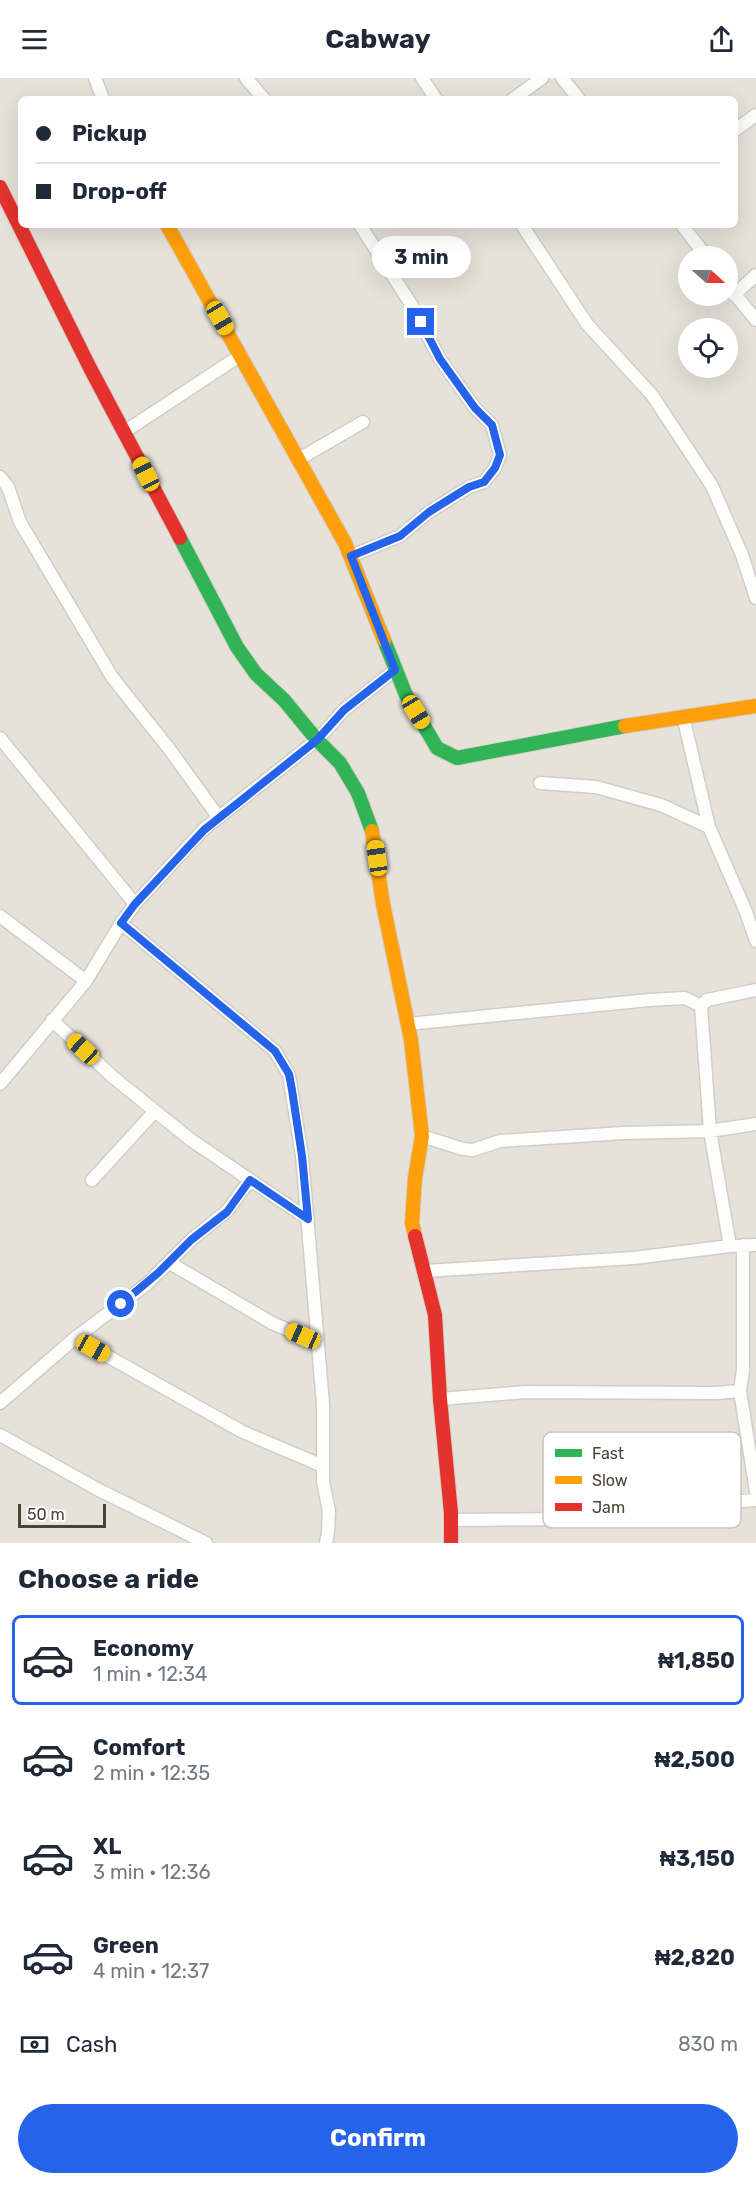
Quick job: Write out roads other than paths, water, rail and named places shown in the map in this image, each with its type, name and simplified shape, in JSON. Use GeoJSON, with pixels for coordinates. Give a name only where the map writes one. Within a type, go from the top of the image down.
{"type":"FeatureCollection","features":[{"type":"Feature","properties":{"kind":"street"},"geometry":{"type":"LineString","coordinates":[[95,78],[103,96]]}},
{"type":"Feature","properties":{"kind":"street"},"geometry":{"type":"LineString","coordinates":[[246,78],[261,96]]}},
{"type":"Feature","properties":{"kind":"street"},"geometry":{"type":"LineString","coordinates":[[422,78],[434,96]]}},
{"type":"Feature","properties":{"kind":"street"},"geometry":{"type":"LineString","coordinates":[[517,96],[542,78]]}},
{"type":"Feature","properties":{"kind":"street"},"geometry":{"type":"LineString","coordinates":[[562,78],[577,96]]}},
{"type":"Feature","properties":{"kind":"street"},"geometry":{"type":"LineString","coordinates":[[738,128],[756,115]]}},
{"type":"Feature","properties":{"kind":"street"},"geometry":{"type":"LineString","coordinates":[[2,195],[18,226]]}},
{"type":"Feature","properties":{"kind":"street"},"geometry":{"type":"LineString","coordinates":[[19,228],[237,647],[256,674],[284,700],[317,740],[340,762],[358,793],[374,835],[383,904],[408,1024],[422,1136],[415,1178],[412,1223],[435,1316],[451,1543]]}},
{"type":"Feature","properties":{"kind":"street"},"geometry":{"type":"LineString","coordinates":[[169,228],[351,556],[406,695],[437,748],[457,758],[597,730],[756,706]]}},
{"type":"Feature","properties":{"kind":"street"},"geometry":{"type":"LineString","coordinates":[[351,556],[400,536],[429,512],[469,487],[484,482],[495,468],[500,455],[492,425],[475,408],[440,359],[411,304],[362,228]]}},
{"type":"Feature","properties":{"kind":"street"},"geometry":{"type":"LineString","coordinates":[[524,228],[587,324],[652,395],[711,486],[742,555],[756,598]]}},
{"type":"Feature","properties":{"kind":"street"},"geometry":{"type":"LineString","coordinates":[[684,228],[698,246]]}},
{"type":"Feature","properties":{"kind":"street"},"geometry":{"type":"LineString","coordinates":[[738,286],[756,275]]}},
{"type":"Feature","properties":{"kind":"street"},"geometry":{"type":"LineString","coordinates":[[738,298],[756,320]]}},
{"type":"Feature","properties":{"kind":"street"},"geometry":{"type":"LineString","coordinates":[[124,432],[241,355]]}},
{"type":"Feature","properties":{"kind":"street"},"geometry":{"type":"LineString","coordinates":[[299,459],[363,422]]}},
{"type":"Feature","properties":{"kind":"street"},"geometry":{"type":"LineString","coordinates":[[0,477],[8,487],[20,522],[112,677],[170,750],[219,818]]}},
{"type":"Feature","properties":{"kind":"street"},"geometry":{"type":"LineString","coordinates":[[0,1084],[86,981],[135,904],[204,830],[317,740],[344,710],[395,670]]}},
{"type":"Feature","properties":{"kind":"street"},"geometry":{"type":"LineString","coordinates":[[683,716],[709,827],[746,912],[756,941]]}},
{"type":"Feature","properties":{"kind":"street"},"geometry":{"type":"LineString","coordinates":[[0,738],[135,904]]}},
{"type":"Feature","properties":{"kind":"street"},"geometry":{"type":"LineString","coordinates":[[540,783],[596,788],[661,805],[709,827]]}},
{"type":"Feature","properties":{"kind":"street"},"geometry":{"type":"LineString","coordinates":[[0,916],[86,981]]}},
{"type":"Feature","properties":{"kind":"street"},"geometry":{"type":"LineString","coordinates":[[121,923],[275,1051],[289,1074],[302,1156],[323,1404],[323,1482],[329,1510],[326,1543]]}},
{"type":"Feature","properties":{"kind":"street"},"geometry":{"type":"LineString","coordinates":[[756,990],[707,1000],[701,1006],[710,1131],[736,1245],[743,1370],[740,1391],[756,1491]]}},
{"type":"Feature","properties":{"kind":"street"},"geometry":{"type":"LineString","coordinates":[[408,1024],[649,1000],[685,998],[701,1006]]}},
{"type":"Feature","properties":{"kind":"street"},"geometry":{"type":"LineString","coordinates":[[52,1020],[114,1078],[191,1140],[308,1219]]}},
{"type":"Feature","properties":{"kind":"street"},"geometry":{"type":"LineString","coordinates":[[92,1180],[155,1111]]}},
{"type":"Feature","properties":{"kind":"street"},"geometry":{"type":"LineString","coordinates":[[422,1136],[462,1149],[473,1150],[500,1141],[623,1132],[710,1131],[756,1124]]}},
{"type":"Feature","properties":{"kind":"street"},"geometry":{"type":"LineString","coordinates":[[0,1403],[75,1338],[147,1284],[191,1240],[227,1212],[250,1180]]}},
{"type":"Feature","properties":{"kind":"street"},"geometry":{"type":"LineString","coordinates":[[425,1271],[634,1258],[736,1245],[756,1245]]}},
{"type":"Feature","properties":{"kind":"street"},"geometry":{"type":"LineString","coordinates":[[170,1263],[272,1323],[318,1343]]}},
{"type":"Feature","properties":{"kind":"street"},"geometry":{"type":"LineString","coordinates":[[75,1338],[243,1432],[323,1466]]}},
{"type":"Feature","properties":{"kind":"street"},"geometry":{"type":"LineString","coordinates":[[743,1370],[756,1371]]}},
{"type":"Feature","properties":{"kind":"street"},"geometry":{"type":"LineString","coordinates":[[440,1399],[525,1392],[740,1391]]}},
{"type":"Feature","properties":{"kind":"street"},"geometry":{"type":"LineString","coordinates":[[0,1435],[99,1490],[206,1543]]}},
{"type":"Feature","properties":{"kind":"street"},"geometry":{"type":"LineString","coordinates":[[741,1501],[756,1500]]}},
{"type":"Feature","properties":{"kind":"street"},"geometry":{"type":"LineString","coordinates":[[451,1520],[543,1518]]}}]}
